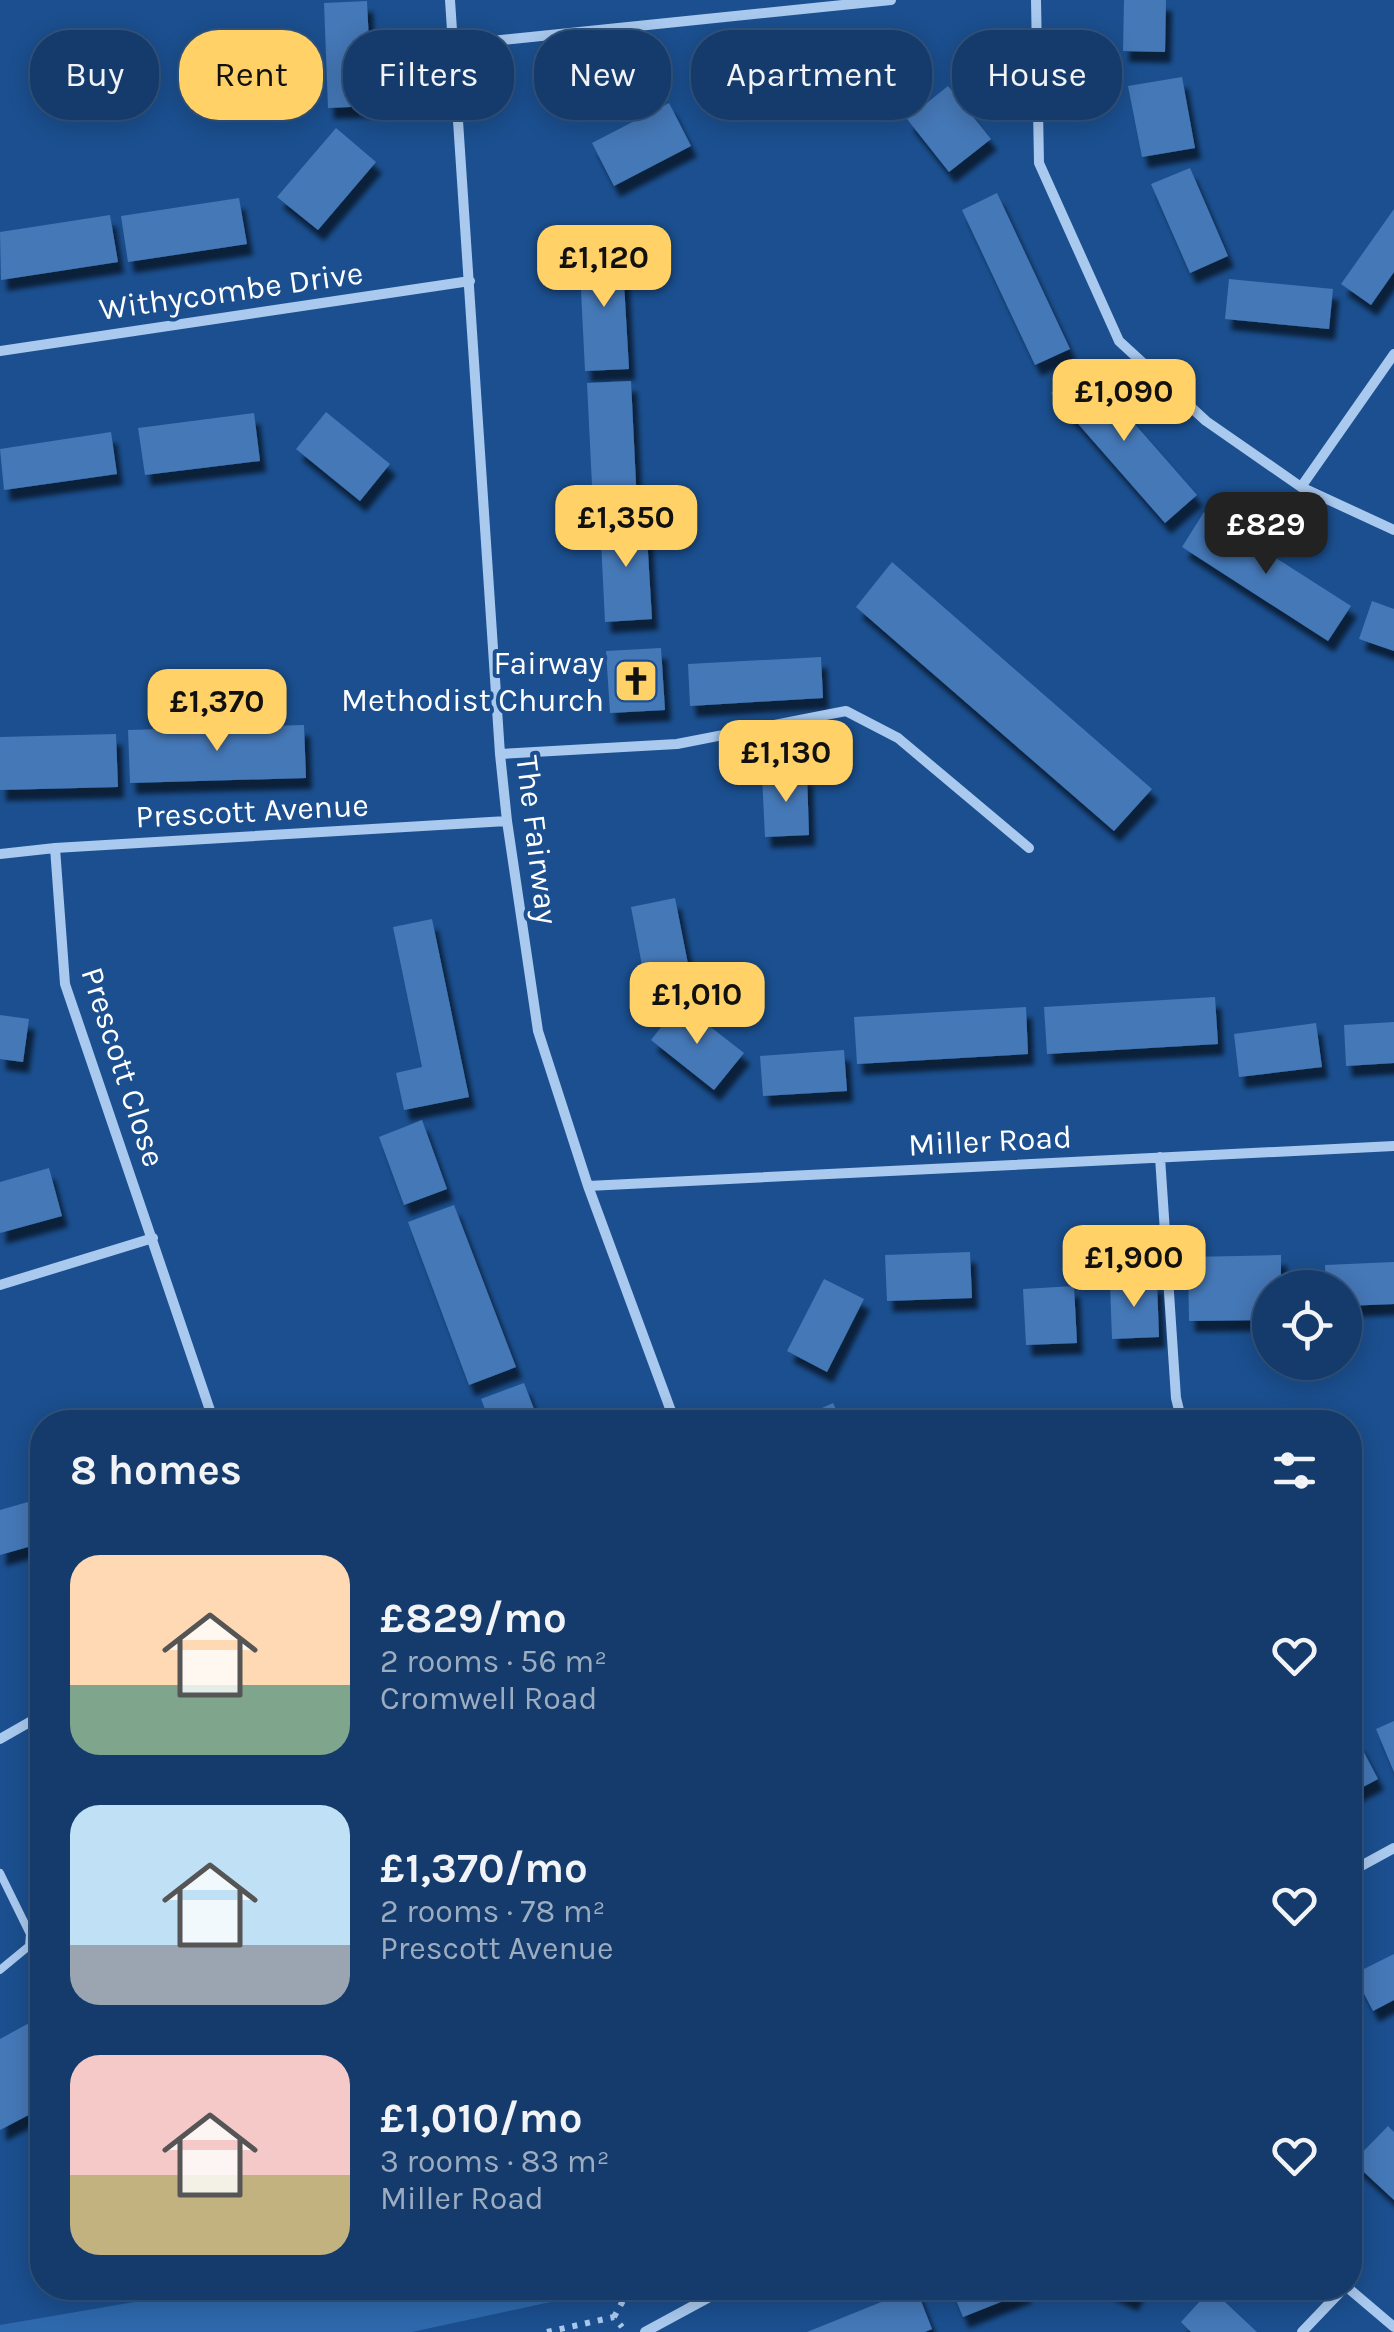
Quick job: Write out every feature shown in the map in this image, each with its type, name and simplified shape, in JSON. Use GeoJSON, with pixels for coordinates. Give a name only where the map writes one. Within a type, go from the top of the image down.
{"type":"FeatureCollection","features":[{"type":"Feature","properties":{"kind":"street","name":"The Fairway"},"geometry":{"type":"LineString","coordinates":[[450,0],[452,30]]}},
{"type":"Feature","properties":{"kind":"street"},"geometry":{"type":"LineString","coordinates":[[514,39],[891,0]]}},
{"type":"Feature","properties":{"kind":"street"},"geometry":{"type":"LineString","coordinates":[[1036,0],[1040,163],[1119,341],[1206,421],[1302,487],[1394,530]]}},
{"type":"Feature","properties":{"kind":"street","name":"The Fairway"},"geometry":{"type":"LineString","coordinates":[[458,120],[500,754],[506,821],[538,1031],[588,1186],[671,1410]]}},
{"type":"Feature","properties":{"kind":"street","name":"Withycombe Drive"},"geometry":{"type":"LineString","coordinates":[[0,351],[470,282]]}},
{"type":"Feature","properties":{"kind":"street"},"geometry":{"type":"LineString","coordinates":[[1302,487],[1394,354]]}},
{"type":"Feature","properties":{"kind":"street"},"geometry":{"type":"LineString","coordinates":[[500,754],[676,744],[846,711],[898,738],[1028,848]]}},
{"type":"Feature","properties":{"kind":"street","name":"Prescott Avenue"},"geometry":{"type":"LineString","coordinates":[[0,854],[506,821]]}},
{"type":"Feature","properties":{"kind":"street","name":"Prescott Close"},"geometry":{"type":"LineString","coordinates":[[55,848],[66,984],[210,1410]]}},
{"type":"Feature","properties":{"kind":"street","name":"Miller Road"},"geometry":{"type":"LineString","coordinates":[[588,1186],[1394,1146]]}},
{"type":"Feature","properties":{"kind":"street"},"geometry":{"type":"LineString","coordinates":[[1160,1157],[1179,1410]]}},
{"type":"Feature","properties":{"kind":"street"},"geometry":{"type":"LineString","coordinates":[[0,1285],[153,1238]]}},
{"type":"Feature","properties":{"kind":"street"},"geometry":{"type":"LineString","coordinates":[[0,1739],[30,1722]]}},
{"type":"Feature","properties":{"kind":"street"},"geometry":{"type":"LineString","coordinates":[[1362,1865],[1394,1848]]}},
{"type":"Feature","properties":{"kind":"street"},"geometry":{"type":"LineString","coordinates":[[645,2332],[704,2300]]}},
{"type":"Feature","properties":{"kind":"street"},"geometry":{"type":"LineString","coordinates":[[1302,2332],[1334,2300]]}},
{"type":"Feature","properties":{"kind":"street"},"geometry":{"type":"LineString","coordinates":[[1361,2300],[1394,2327]]}},
{"type":"Feature","properties":{"kind":"lane"},"geometry":{"type":"LineString","coordinates":[[0,1873],[30,1934],[29,1946],[0,1970]]}},
{"type":"Feature","properties":{"kind":"path"},"geometry":{"type":"LineString","coordinates":[[547,2332],[614,2317],[623,2300]]}},
{"type":"Feature","properties":{"kind":"path"},"geometry":{"type":"LineString","coordinates":[[614,2317],[626,2332]]}},
{"type":"Feature","properties":{"kind":"shaded area"},"geometry":{"type":"Polygon","coordinates":[[[146,2300],[560,2300],[412,2332],[0,2332],[0,2325],[146,2300]]]}},
{"type":"Feature","properties":{"kind":"building"},"geometry":{"type":"Polygon","coordinates":[[[1124,0],[1166,0],[1165,52],[1123,51],[1124,0]]]}},
{"type":"Feature","properties":{"kind":"building"},"geometry":{"type":"Polygon","coordinates":[[[367,1],[368,30],[343,30],[343,107],[328,108],[324,3],[367,1]]]}},
{"type":"Feature","properties":{"kind":"building"},"geometry":{"type":"Polygon","coordinates":[[[1182,77],[1195,148],[1142,157],[1128,86],[1182,77]]]}},
{"type":"Feature","properties":{"kind":"building"},"geometry":{"type":"Polygon","coordinates":[[[948,86],[952,91],[952,120],[976,120],[991,139],[949,172],[908,120],[932,120],[932,99],[948,86]]]}},
{"type":"Feature","properties":{"kind":"building"},"geometry":{"type":"Polygon","coordinates":[[[671,107],[691,146],[614,186],[592,143],[636,120],[671,120],[671,107]]]}},
{"type":"Feature","properties":{"kind":"building"},"geometry":{"type":"Polygon","coordinates":[[[336,128],[376,162],[318,230],[277,197],[336,128]]]}},
{"type":"Feature","properties":{"kind":"building"},"geometry":{"type":"Polygon","coordinates":[[[1190,168],[1228,256],[1190,273],[1151,184],[1190,168]]]}},
{"type":"Feature","properties":{"kind":"building"},"geometry":{"type":"Polygon","coordinates":[[[997,193],[1070,349],[1035,365],[962,210],[997,193]]]}},
{"type":"Feature","properties":{"kind":"building"},"geometry":{"type":"Polygon","coordinates":[[[239,198],[247,244],[128,262],[121,216],[239,198]]]}},
{"type":"Feature","properties":{"kind":"building"},"geometry":{"type":"Polygon","coordinates":[[[1394,209],[1394,272],[1371,305],[1341,284],[1394,209]]]}},
{"type":"Feature","properties":{"kind":"building"},"geometry":{"type":"Polygon","coordinates":[[[110,215],[118,262],[1,280],[0,232],[110,215]]]}},
{"type":"Feature","properties":{"kind":"building"},"geometry":{"type":"Polygon","coordinates":[[[622,248],[629,369],[585,371],[579,250],[622,248]]]}},
{"type":"Feature","properties":{"kind":"building"},"geometry":{"type":"Polygon","coordinates":[[[1229,279],[1333,289],[1329,329],[1225,319],[1229,279]]]}},
{"type":"Feature","properties":{"kind":"building"},"geometry":{"type":"Polygon","coordinates":[[[1083,365],[1197,495],[1165,523],[1051,393],[1083,365]]]}},
{"type":"Feature","properties":{"kind":"building"},"geometry":{"type":"Polygon","coordinates":[[[631,381],[637,504],[593,506],[587,383],[631,381]]]}},
{"type":"Feature","properties":{"kind":"building"},"geometry":{"type":"Polygon","coordinates":[[[326,412],[390,464],[360,501],[296,449],[326,412]]]}},
{"type":"Feature","properties":{"kind":"building"},"geometry":{"type":"Polygon","coordinates":[[[254,413],[260,461],[145,475],[138,428],[254,413]]]}},
{"type":"Feature","properties":{"kind":"building"},"geometry":{"type":"Polygon","coordinates":[[[111,432],[117,474],[4,490],[0,449],[111,432]]]}},
{"type":"Feature","properties":{"kind":"building"},"geometry":{"type":"Polygon","coordinates":[[[1204,512],[1351,606],[1328,641],[1182,547],[1204,512]]]}},
{"type":"Feature","properties":{"kind":"building"},"geometry":{"type":"Polygon","coordinates":[[[646,519],[652,619],[605,622],[600,521],[646,519]]]}},
{"type":"Feature","properties":{"kind":"building"},"geometry":{"type":"Polygon","coordinates":[[[892,562],[1152,789],[1114,831],[856,607],[892,562]]]}},
{"type":"Feature","properties":{"kind":"building"},"geometry":{"type":"Polygon","coordinates":[[[1372,601],[1394,609],[1394,651],[1359,639],[1372,601]]]}},
{"type":"Feature","properties":{"kind":"building","name":"Fairway Methodist Church"},"geometry":{"type":"Polygon","coordinates":[[[661,648],[665,710],[610,713],[606,651],[661,648]]]}},
{"type":"Feature","properties":{"kind":"building"},"geometry":{"type":"Polygon","coordinates":[[[821,657],[823,698],[690,706],[688,664],[821,657]]]}},
{"type":"Feature","properties":{"kind":"building"},"geometry":{"type":"Polygon","coordinates":[[[304,725],[306,778],[130,783],[128,730],[304,725]]]}},
{"type":"Feature","properties":{"kind":"building"},"geometry":{"type":"Polygon","coordinates":[[[116,734],[118,787],[0,790],[0,737],[116,734]]]}},
{"type":"Feature","properties":{"kind":"building"},"geometry":{"type":"Polygon","coordinates":[[[807,774],[809,835],[765,837],[762,776],[807,774]]]}},
{"type":"Feature","properties":{"kind":"building"},"geometry":{"type":"Polygon","coordinates":[[[675,898],[692,984],[647,992],[631,907],[675,898]]]}},
{"type":"Feature","properties":{"kind":"building"},"geometry":{"type":"Polygon","coordinates":[[[432,919],[469,1097],[404,1110],[396,1073],[422,1067],[393,927],[432,919]]]}},
{"type":"Feature","properties":{"kind":"building"},"geometry":{"type":"Polygon","coordinates":[[[1215,997],[1218,1044],[1047,1054],[1044,1007],[1215,997]]]}},
{"type":"Feature","properties":{"kind":"building"},"geometry":{"type":"Polygon","coordinates":[[[680,1003],[744,1053],[714,1090],[651,1040],[680,1003]]]}},
{"type":"Feature","properties":{"kind":"building"},"geometry":{"type":"Polygon","coordinates":[[[1026,1007],[1028,1054],[857,1064],[854,1017],[1026,1007]]]}},
{"type":"Feature","properties":{"kind":"building"},"geometry":{"type":"Polygon","coordinates":[[[0,1015],[29,1019],[23,1062],[0,1059],[0,1015]]]}},
{"type":"Feature","properties":{"kind":"building"},"geometry":{"type":"Polygon","coordinates":[[[1394,1022],[1394,1063],[1346,1066],[1344,1025],[1394,1022]]]}},
{"type":"Feature","properties":{"kind":"building"},"geometry":{"type":"Polygon","coordinates":[[[1316,1023],[1322,1067],[1239,1077],[1234,1034],[1316,1023]]]}},
{"type":"Feature","properties":{"kind":"building"},"geometry":{"type":"Polygon","coordinates":[[[844,1050],[847,1091],[763,1096],[760,1056],[844,1050]]]}},
{"type":"Feature","properties":{"kind":"building"},"geometry":{"type":"Polygon","coordinates":[[[422,1120],[447,1189],[404,1205],[379,1137],[422,1120]]]}},
{"type":"Feature","properties":{"kind":"building"},"geometry":{"type":"Polygon","coordinates":[[[49,1168],[62,1216],[0,1233],[0,1182],[49,1168]]]}},
{"type":"Feature","properties":{"kind":"building"},"geometry":{"type":"Polygon","coordinates":[[[454,1205],[516,1367],[469,1385],[408,1222],[454,1205]]]}},
{"type":"Feature","properties":{"kind":"building"},"geometry":{"type":"Polygon","coordinates":[[[970,1252],[972,1298],[887,1301],[885,1255],[970,1252]]]}},
{"type":"Feature","properties":{"kind":"building"},"geometry":{"type":"Polygon","coordinates":[[[1281,1255],[1281,1270],[1252,1270],[1252,1320],[1189,1321],[1188,1257],[1281,1255]]]}},
{"type":"Feature","properties":{"kind":"building"},"geometry":{"type":"Polygon","coordinates":[[[1394,1262],[1394,1304],[1362,1305],[1362,1270],[1325,1270],[1325,1265],[1394,1262]]]}},
{"type":"Feature","properties":{"kind":"building"},"geometry":{"type":"Polygon","coordinates":[[[824,1279],[864,1299],[827,1372],[787,1351],[824,1279]]]}},
{"type":"Feature","properties":{"kind":"building"},"geometry":{"type":"Polygon","coordinates":[[[1157,1282],[1159,1337],[1112,1339],[1110,1284],[1157,1282]]]}},
{"type":"Feature","properties":{"kind":"building"},"geometry":{"type":"Polygon","coordinates":[[[1074,1286],[1077,1343],[1026,1345],[1023,1289],[1074,1286]]]}},
{"type":"Feature","properties":{"kind":"building"},"geometry":{"type":"Polygon","coordinates":[[[524,1383],[534,1410],[485,1410],[481,1399],[524,1383]]]}},
{"type":"Feature","properties":{"kind":"building"},"geometry":{"type":"Polygon","coordinates":[[[833,1403],[836,1410],[818,1410],[833,1403]]]}},
{"type":"Feature","properties":{"kind":"building"},"geometry":{"type":"Polygon","coordinates":[[[30,1501],[30,1546],[0,1555],[0,1510],[30,1501]]]}},
{"type":"Feature","properties":{"kind":"building"},"geometry":{"type":"Polygon","coordinates":[[[1394,1721],[1394,1772],[1376,1729],[1394,1721]]]}},
{"type":"Feature","properties":{"kind":"building"},"geometry":{"type":"Polygon","coordinates":[[[1362,1749],[1378,1779],[1362,1788],[1362,1749]]]}},
{"type":"Feature","properties":{"kind":"building"},"geometry":{"type":"Polygon","coordinates":[[[1394,1954],[1394,2000],[1373,2011],[1362,1990],[1362,1970],[1394,1954]]]}},
{"type":"Feature","properties":{"kind":"building"},"geometry":{"type":"Polygon","coordinates":[[[30,2023],[30,2114],[0,2130],[0,2039],[30,2023]]]}},
{"type":"Feature","properties":{"kind":"building"},"geometry":{"type":"Polygon","coordinates":[[[1388,2126],[1394,2132],[1394,2200],[1362,2170],[1362,2153],[1388,2126]]]}},
{"type":"Feature","properties":{"kind":"building"},"geometry":{"type":"Polygon","coordinates":[[[886,2300],[921,2300],[932,2329],[925,2332],[807,2332],[886,2300]]]}},
{"type":"Feature","properties":{"kind":"building"},"geometry":{"type":"Polygon","coordinates":[[[956,2300],[1006,2300],[963,2317],[956,2300]]]}},
{"type":"Feature","properties":{"kind":"building"},"geometry":{"type":"Polygon","coordinates":[[[1201,2300],[1223,2300],[1257,2332],[1191,2332],[1181,2322],[1201,2300]]]}},
{"type":"Feature","properties":{"kind":"place","name":"Fairway Methodist Church"},"geometry":{"type":"Point","coordinates":[636,681]}}]}
